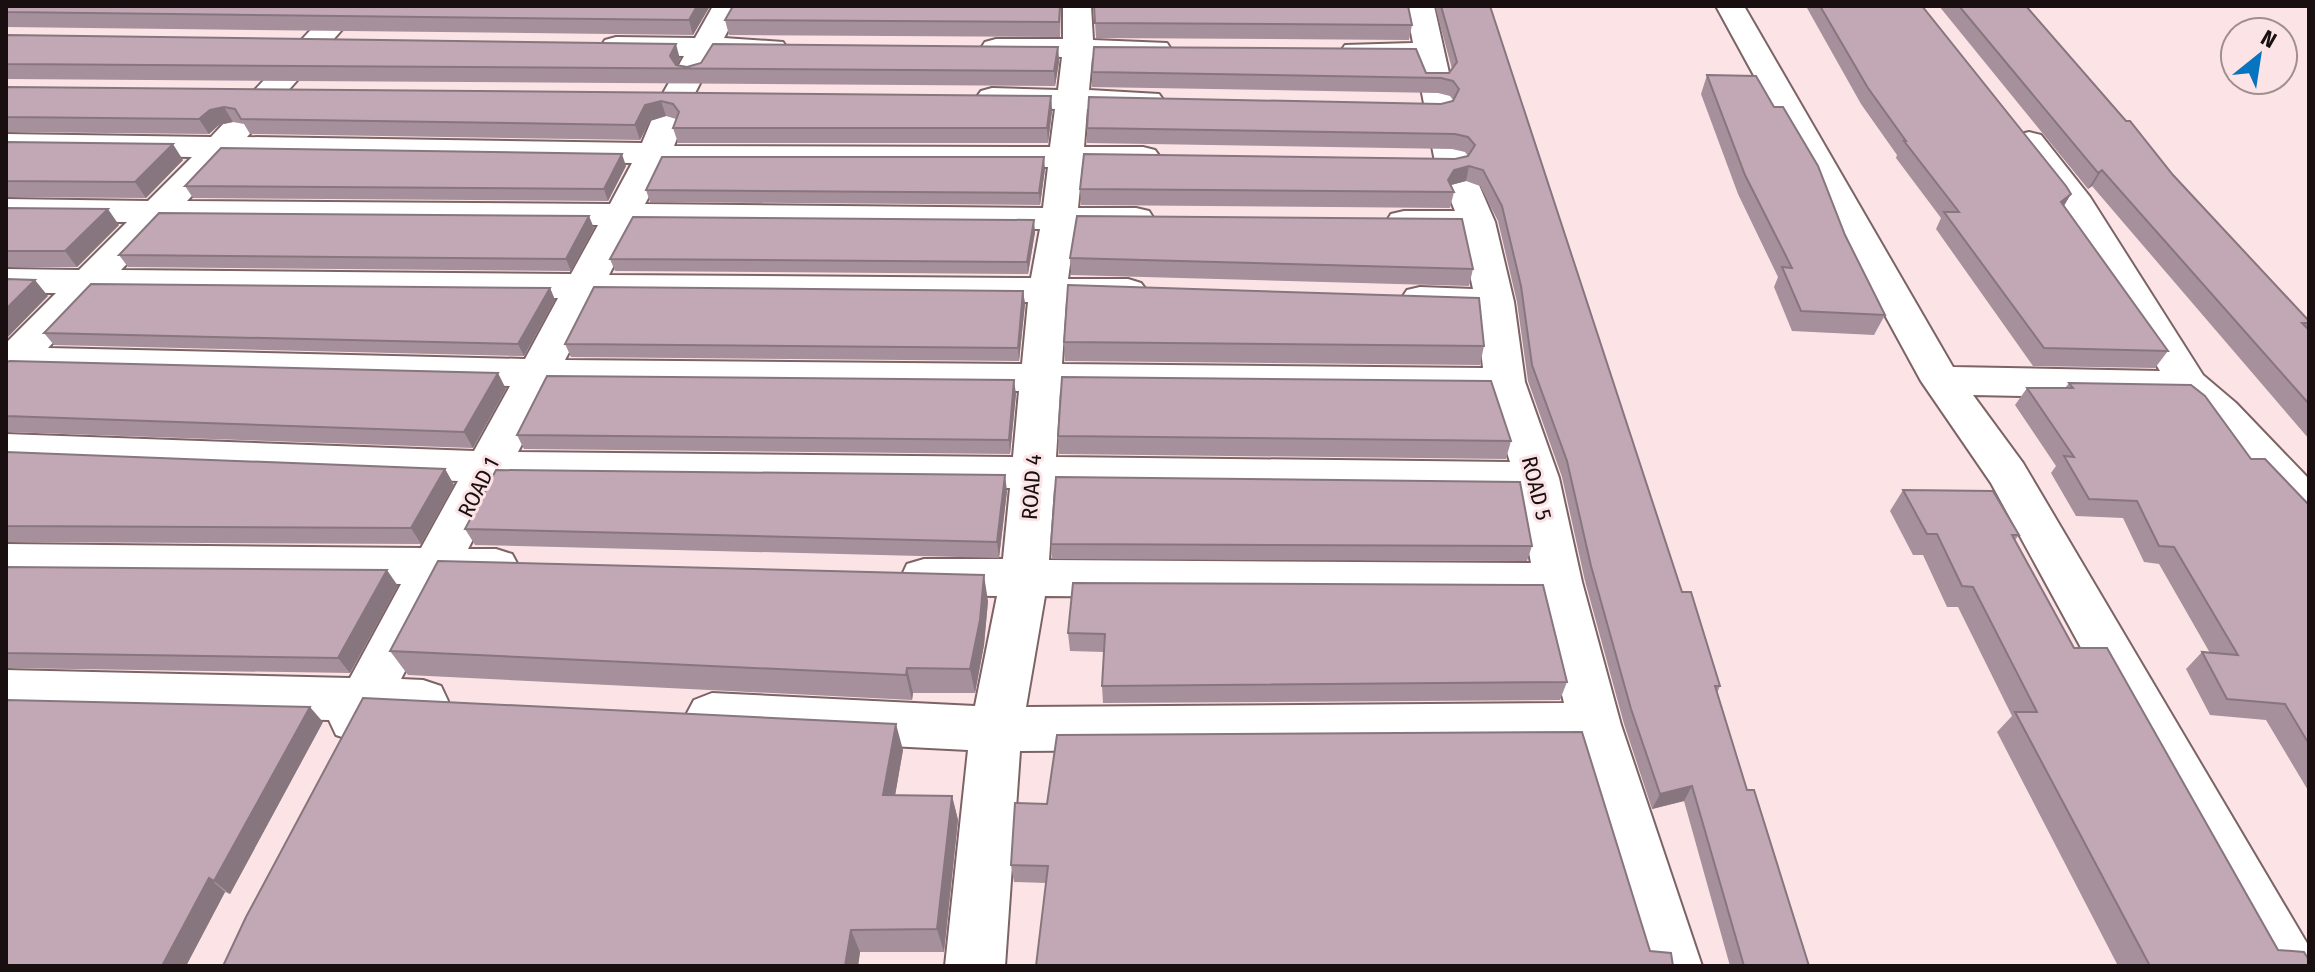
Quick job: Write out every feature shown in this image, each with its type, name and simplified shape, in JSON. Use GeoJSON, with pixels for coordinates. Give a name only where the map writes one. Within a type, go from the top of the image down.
{"type":"FeatureCollection","features":[{"type":"Feature","properties":{"kind":"street"},"geometry":{"type":"LineString","coordinates":[[8,362],[219,148],[252,92],[298,42],[349,6]]}},
{"type":"Feature","properties":{"kind":"street","name":"ROAD 1"},"geometry":{"type":"LineString","coordinates":[[336,753],[585,287],[653,156],[678,95],[727,6]]}},
{"type":"Feature","properties":{"kind":"street","name":"ROAD 5"},"geometry":{"type":"LineString","coordinates":[[1420,6],[1431,52],[1422,106],[1437,162],[1477,222],[1495,302],[1505,382],[1537,478],[1558,582],[1595,725],[1672,966]]}},
{"type":"Feature","properties":{"kind":"street"},"geometry":{"type":"LineString","coordinates":[[1730,6],[1941,381],[2008,474],[2287,966]]}},
{"type":"Feature","properties":{"kind":"street"},"geometry":{"type":"LineString","coordinates":[[969,48],[1078,27],[1186,49]]}},
{"type":"Feature","properties":{"kind":"street","name":"ROAD 4"},"geometry":{"type":"LineString","coordinates":[[975,966],[996,729],[1024,580],[1048,289],[1059,219],[1078,27]]}},
{"type":"Feature","properties":{"kind":"street"},"geometry":{"type":"LineString","coordinates":[[298,42],[361,43]]}},
{"type":"Feature","properties":{"kind":"street"},"geometry":{"type":"LineString","coordinates":[[595,46],[798,48]]}},
{"type":"Feature","properties":{"kind":"street"},"geometry":{"type":"LineString","coordinates":[[1324,51],[1431,52]]}},
{"type":"Feature","properties":{"kind":"street"},"geometry":{"type":"LineString","coordinates":[[252,92],[314,93]]}},
{"type":"Feature","properties":{"kind":"street"},"geometry":{"type":"LineString","coordinates":[[962,98],[1183,101]]}},
{"type":"Feature","properties":{"kind":"street"},"geometry":{"type":"LineString","coordinates":[[2006,113],[2073,197],[2189,385],[2221,413],[2309,507]]}},
{"type":"Feature","properties":{"kind":"street"},"geometry":{"type":"LineString","coordinates":[[6,144],[653,156],[1174,157]]}},
{"type":"Feature","properties":{"kind":"street"},"geometry":{"type":"LineString","coordinates":[[6,210],[1168,220]]}},
{"type":"Feature","properties":{"kind":"street"},"geometry":{"type":"LineString","coordinates":[[1369,221],[1477,222]]}},
{"type":"Feature","properties":{"kind":"street"},"geometry":{"type":"LineString","coordinates":[[6,281],[1159,292]]}},
{"type":"Feature","properties":{"kind":"street"},"geometry":{"type":"LineString","coordinates":[[1383,298],[1495,302]]}},
{"type":"Feature","properties":{"kind":"street"},"geometry":{"type":"LineString","coordinates":[[8,362],[538,373],[1505,382]]}},
{"type":"Feature","properties":{"kind":"street"},"geometry":{"type":"LineString","coordinates":[[1941,381],[2189,385]]}},
{"type":"Feature","properties":{"kind":"street"},"geometry":{"type":"LineString","coordinates":[[6,449],[488,467],[1537,478]]}},
{"type":"Feature","properties":{"kind":"street"},"geometry":{"type":"LineString","coordinates":[[6,562],[533,568]]}},
{"type":"Feature","properties":{"kind":"street"},"geometry":{"type":"LineString","coordinates":[[882,576],[1024,580],[1558,582]]}},
{"type":"Feature","properties":{"kind":"street"},"geometry":{"type":"LineString","coordinates":[[6,691],[365,698],[476,704]]}},
{"type":"Feature","properties":{"kind":"street"},"geometry":{"type":"LineString","coordinates":[[665,713],[996,729],[1595,725]]}},
{"type":"Feature","properties":{"kind":"building"},"geometry":{"type":"Polygon","coordinates":[[[6,6],[697,6],[689,20],[6,12],[6,6]]]}},
{"type":"Feature","properties":{"kind":"building"},"geometry":{"type":"Polygon","coordinates":[[[733,6],[1060,6],[1059,22],[725,20],[733,6]]]}},
{"type":"Feature","properties":{"kind":"building"},"geometry":{"type":"Polygon","coordinates":[[[1094,6],[1408,6],[1412,25],[1095,23],[1094,6]]]}},
{"type":"Feature","properties":{"kind":"building"},"geometry":{"type":"Polygon","coordinates":[[[1441,6],[1490,6],[1682,592],[1691,592],[1720,686],[1715,686],[1747,790],[1754,790],[1809,966],[1744,966],[1692,786],[1660,794],[1631,709],[1591,566],[1567,461],[1532,365],[1521,286],[1502,206],[1483,170],[1469,166],[1454,170],[1448,180],[1454,192],[1080,189],[1084,154],[1455,159],[1468,156],[1475,145],[1468,137],[1455,134],[1087,128],[1089,97],[1441,104],[1453,101],[1459,89],[1453,81],[1441,78],[1092,72],[1094,47],[1416,49],[1426,73],[1449,73],[1457,62],[1441,6]]]}},
{"type":"Feature","properties":{"kind":"building"},"geometry":{"type":"Polygon","coordinates":[[[1820,6],[1922,6],[2066,186],[2071,194],[2061,202],[2168,351],[2044,348],[1944,212],[1959,212],[1868,88],[1820,6]]]}},
{"type":"Feature","properties":{"kind":"building"},"geometry":{"type":"Polygon","coordinates":[[[1959,6],[2026,6],[2126,121],[2130,121],[2173,175],[2309,321],[2302,323],[2309,330],[2309,404],[2102,170],[2098,173],[1959,6]]]}},
{"type":"Feature","properties":{"kind":"building"},"geometry":{"type":"Polygon","coordinates":[[[6,35],[676,44],[670,56],[676,65],[687,67],[701,63],[713,44],[1058,47],[1054,71],[6,64],[6,35]]]}},
{"type":"Feature","properties":{"kind":"building"},"geometry":{"type":"Polygon","coordinates":[[[1707,75],[1756,76],[1774,107],[1783,107],[1818,166],[1845,235],[1885,315],[1801,311],[1782,267],[1792,268],[1745,175],[1707,75]]]}},
{"type":"Feature","properties":{"kind":"building"},"geometry":{"type":"Polygon","coordinates":[[[6,87],[1051,96],[1047,128],[673,128],[679,112],[673,104],[661,101],[645,105],[635,125],[241,119],[235,109],[224,107],[210,110],[199,119],[6,117],[6,87]]]}},
{"type":"Feature","properties":{"kind":"building"},"geometry":{"type":"Polygon","coordinates":[[[6,142],[173,144],[135,182],[6,181],[6,142]]]}},
{"type":"Feature","properties":{"kind":"building"},"geometry":{"type":"Polygon","coordinates":[[[221,148],[622,154],[604,189],[185,186],[221,148]]]}},
{"type":"Feature","properties":{"kind":"building"},"geometry":{"type":"Polygon","coordinates":[[[662,157],[1044,157],[1039,193],[646,190],[662,157]]]}},
{"type":"Feature","properties":{"kind":"building"},"geometry":{"type":"Polygon","coordinates":[[[6,208],[108,209],[65,251],[6,251],[6,208]]]}},
{"type":"Feature","properties":{"kind":"building"},"geometry":{"type":"Polygon","coordinates":[[[159,213],[589,216],[566,259],[119,255],[159,213]]]}},
{"type":"Feature","properties":{"kind":"building"},"geometry":{"type":"Polygon","coordinates":[[[1077,216],[1462,219],[1473,269],[1070,258],[1077,216]]]}},
{"type":"Feature","properties":{"kind":"building"},"geometry":{"type":"Polygon","coordinates":[[[633,217],[1034,220],[1027,262],[610,259],[633,217]]]}},
{"type":"Feature","properties":{"kind":"building"},"geometry":{"type":"Polygon","coordinates":[[[6,279],[35,280],[6,309],[6,279]]]}},
{"type":"Feature","properties":{"kind":"building"},"geometry":{"type":"Polygon","coordinates":[[[91,284],[550,288],[518,344],[44,333],[91,284]]]}},
{"type":"Feature","properties":{"kind":"building"},"geometry":{"type":"Polygon","coordinates":[[[1068,285],[1479,298],[1484,346],[1064,342],[1068,285]]]}},
{"type":"Feature","properties":{"kind":"building"},"geometry":{"type":"Polygon","coordinates":[[[594,287],[1023,291],[1018,348],[565,344],[594,287]]]}},
{"type":"Feature","properties":{"kind":"building"},"geometry":{"type":"Polygon","coordinates":[[[6,362],[498,373],[464,432],[6,416],[6,362]]]}},
{"type":"Feature","properties":{"kind":"building"},"geometry":{"type":"Polygon","coordinates":[[[547,376],[1014,380],[1009,440],[517,435],[547,376]]]}},
{"type":"Feature","properties":{"kind":"building"},"geometry":{"type":"Polygon","coordinates":[[[1062,377],[1491,381],[1511,441],[1058,436],[1062,377]]]}},
{"type":"Feature","properties":{"kind":"building"},"geometry":{"type":"Polygon","coordinates":[[[2069,383],[2191,385],[2205,396],[2251,459],[2265,459],[2309,505],[2309,744],[2285,704],[2227,699],[2202,652],[2238,655],[2174,547],[2159,546],[2137,501],[2089,499],[2064,456],[2074,457],[2027,388],[2073,388],[2069,383]]]}},
{"type":"Feature","properties":{"kind":"building"},"geometry":{"type":"Polygon","coordinates":[[[6,452],[445,469],[411,528],[6,526],[6,452]]]}},
{"type":"Feature","properties":{"kind":"building"},"geometry":{"type":"Polygon","coordinates":[[[496,470],[1005,475],[997,542],[465,529],[496,470]]]}},
{"type":"Feature","properties":{"kind":"building"},"geometry":{"type":"Polygon","coordinates":[[[1056,477],[1520,482],[1532,546],[1051,544],[1056,477]]]}},
{"type":"Feature","properties":{"kind":"building"},"geometry":{"type":"Polygon","coordinates":[[[1903,490],[1993,491],[2019,535],[2012,535],[2074,648],[2107,648],[2278,950],[2304,952],[2309,966],[2150,966],[2015,712],[2037,712],[1973,587],[1962,586],[1937,534],[1927,534],[1903,490]]]}},
{"type":"Feature","properties":{"kind":"building"},"geometry":{"type":"Polygon","coordinates":[[[438,561],[984,575],[980,620],[970,669],[907,668],[906,675],[390,651],[438,561]]]}},
{"type":"Feature","properties":{"kind":"building"},"geometry":{"type":"Polygon","coordinates":[[[6,567],[387,570],[338,658],[6,653],[6,567]]]}},
{"type":"Feature","properties":{"kind":"building"},"geometry":{"type":"Polygon","coordinates":[[[1073,583],[1543,585],[1567,682],[1102,686],[1105,634],[1068,633],[1073,583]]]}},
{"type":"Feature","properties":{"kind":"building"},"geometry":{"type":"Polygon","coordinates":[[[363,698],[896,724],[883,795],[952,796],[937,929],[851,930],[845,966],[223,966],[363,698]]]}},
{"type":"Feature","properties":{"kind":"building"},"geometry":{"type":"Polygon","coordinates":[[[6,700],[310,707],[214,881],[209,878],[162,966],[6,966],[6,700]]]}},
{"type":"Feature","properties":{"kind":"building"},"geometry":{"type":"Polygon","coordinates":[[[1582,732],[1650,951],[1671,953],[1673,966],[1036,966],[1048,866],[1011,865],[1015,803],[1047,804],[1057,735],[1582,732]]]}}]}
